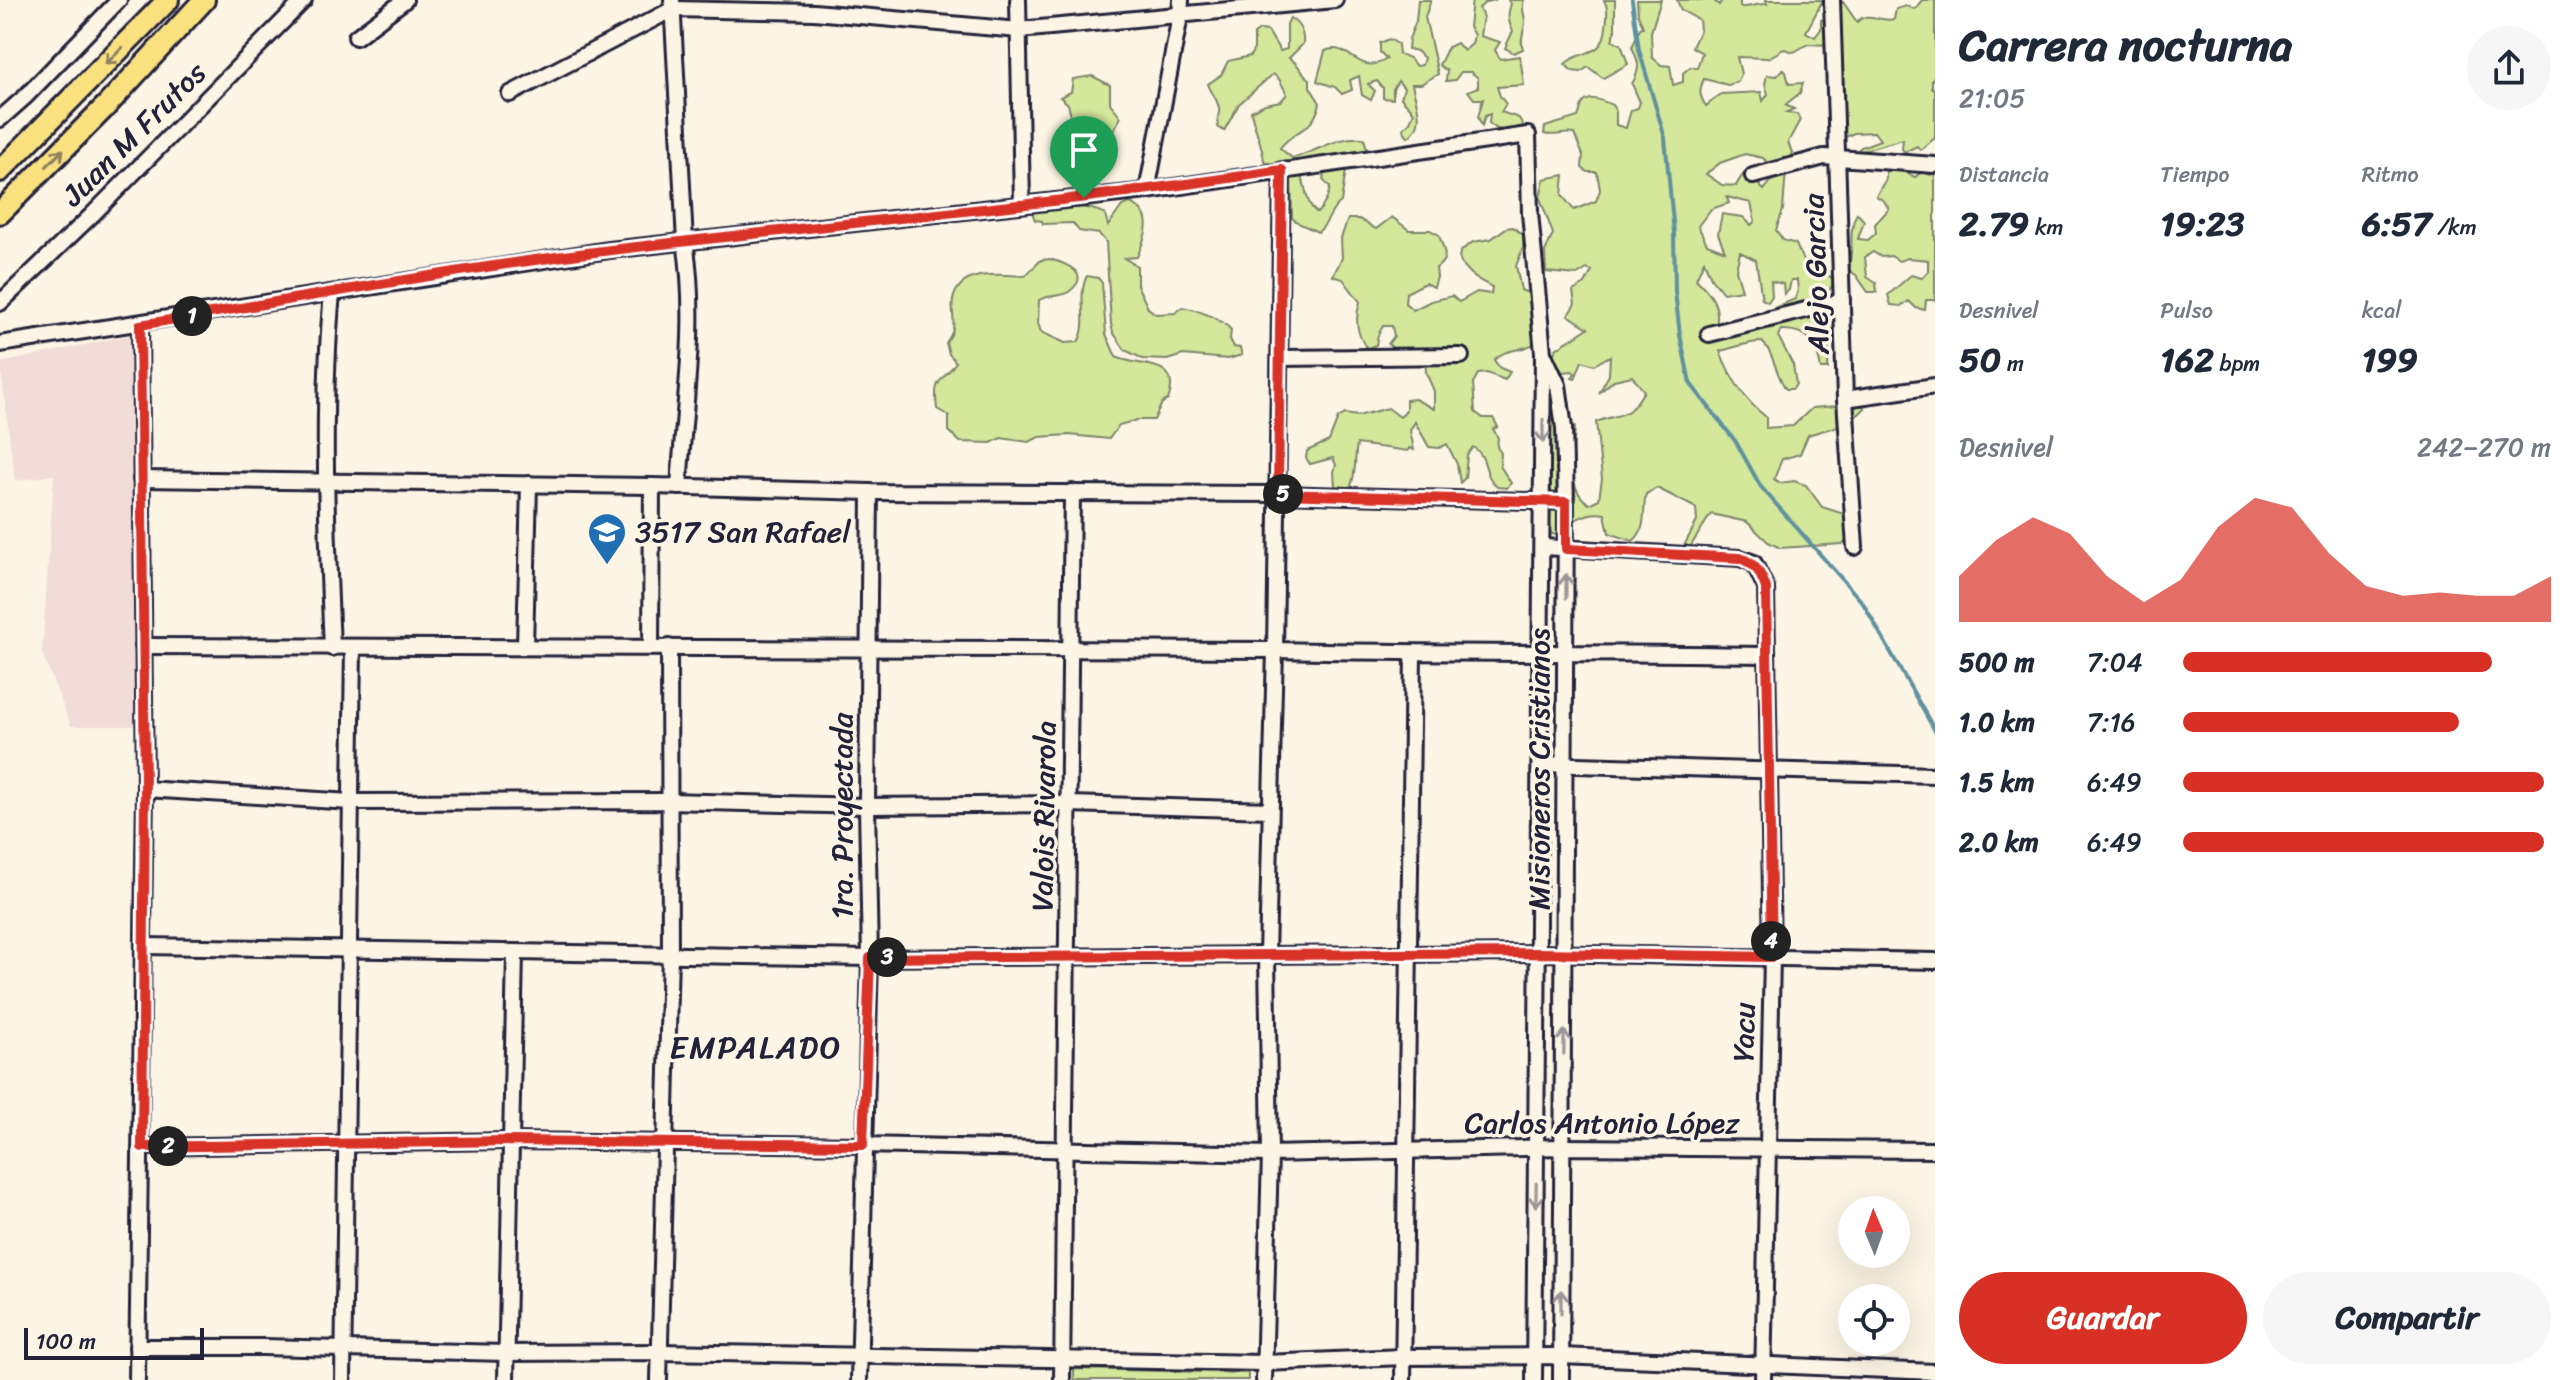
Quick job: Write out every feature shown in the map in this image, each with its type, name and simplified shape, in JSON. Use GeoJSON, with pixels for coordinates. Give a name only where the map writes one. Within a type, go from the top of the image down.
{"type":"FeatureCollection","features":[{"type":"Feature","properties":{"kind":"highway"},"geometry":{"type":"LineString","coordinates":[[0,171],[168,0]]}},
{"type":"Feature","properties":{"kind":"highway"},"geometry":{"type":"LineString","coordinates":[[0,213],[107,105],[204,0]]}},
{"type":"Feature","properties":{"kind":"street"},"geometry":{"type":"LineString","coordinates":[[0,119],[119,0]]}},
{"type":"Feature","properties":{"kind":"street","name":"Juan M Frutos"},"geometry":{"type":"LineString","coordinates":[[0,303],[92,215],[304,0]]}},
{"type":"Feature","properties":{"kind":"street"},"geometry":{"type":"LineString","coordinates":[[356,37],[405,0]]}},
{"type":"Feature","properties":{"kind":"street"},"geometry":{"type":"LineString","coordinates":[[1018,0],[1022,204]]}},
{"type":"Feature","properties":{"kind":"street"},"geometry":{"type":"LineString","coordinates":[[1147,191],[1181,0]]}},
{"type":"Feature","properties":{"kind":"street"},"geometry":{"type":"LineString","coordinates":[[510,94],[672,5],[814,12],[1019,30],[1335,0]]}},
{"type":"Feature","properties":{"kind":"street","name":"Alejo Garcia"},"geometry":{"type":"LineString","coordinates":[[1832,0],[1845,399],[1855,547]]}},
{"type":"Feature","properties":{"kind":"street"},"geometry":{"type":"LineString","coordinates":[[672,5],[688,262],[689,336],[679,487]]}},
{"type":"Feature","properties":{"kind":"street","name":"Misioneros Cristianos"},"geometry":{"type":"LineString","coordinates":[[1282,170],[1528,135],[1530,213],[1543,353],[1544,500],[1534,1380]]}},
{"type":"Feature","properties":{"kind":"street"},"geometry":{"type":"LineString","coordinates":[[1753,176],[1824,157],[1935,165]]}},
{"type":"Feature","properties":{"kind":"street"},"geometry":{"type":"LineString","coordinates":[[0,344],[140,325],[546,259],[1147,191],[1282,170],[1267,955],[1270,1154],[1264,1380]]}},
{"type":"Feature","properties":{"kind":"street"},"geometry":{"type":"LineString","coordinates":[[332,293],[326,356],[325,482],[332,648]]}},
{"type":"Feature","properties":{"kind":"street"},"geometry":{"type":"LineString","coordinates":[[1709,334],[1842,301]]}},
{"type":"Feature","properties":{"kind":"street"},"geometry":{"type":"LineString","coordinates":[[137,1380],[145,789],[140,325]]}},
{"type":"Feature","properties":{"kind":"street","name":"Misioneros Cristianos"},"geometry":{"type":"LineString","coordinates":[[1543,353],[1558,385],[1564,428],[1566,502],[1561,1380]]}},
{"type":"Feature","properties":{"kind":"street"},"geometry":{"type":"LineString","coordinates":[[1280,358],[1461,356]]}},
{"type":"Feature","properties":{"kind":"street"},"geometry":{"type":"LineString","coordinates":[[1845,399],[1935,386]]}},
{"type":"Feature","properties":{"kind":"street"},"geometry":{"type":"LineString","coordinates":[[141,479],[870,492],[1278,494],[1566,502]]}},
{"type":"Feature","properties":{"kind":"street"},"geometry":{"type":"LineString","coordinates":[[525,647],[529,484]]}},
{"type":"Feature","properties":{"kind":"street"},"geometry":{"type":"LineString","coordinates":[[651,647],[652,486]]}},
{"type":"Feature","properties":{"kind":"street","name":"1ra. Proyectada"},"geometry":{"type":"LineString","coordinates":[[859,1380],[870,958],[867,650],[870,492]]}},
{"type":"Feature","properties":{"kind":"street","name":"Valois Rivarola"},"geometry":{"type":"LineString","coordinates":[[1062,1380],[1072,492]]}},
{"type":"Feature","properties":{"kind":"street","name":"Yacu"},"geometry":{"type":"LineString","coordinates":[[1543,547],[1740,558],[1754,563],[1766,588],[1772,957],[1763,1380]]}},
{"type":"Feature","properties":{"kind":"street"},"geometry":{"type":"LineString","coordinates":[[143,646],[1765,655]]}},
{"type":"Feature","properties":{"kind":"street"},"geometry":{"type":"LineString","coordinates":[[659,1380],[670,954],[669,647]]}},
{"type":"Feature","properties":{"kind":"street"},"geometry":{"type":"LineString","coordinates":[[343,1380],[353,648]]}},
{"type":"Feature","properties":{"kind":"street"},"geometry":{"type":"LineString","coordinates":[[1403,1380],[1413,653]]}},
{"type":"Feature","properties":{"kind":"street"},"geometry":{"type":"LineString","coordinates":[[1541,764],[1935,775]]}},
{"type":"Feature","properties":{"kind":"street"},"geometry":{"type":"LineString","coordinates":[[145,789],[351,802],[668,801],[867,806],[1069,804],[1270,810]]}},
{"type":"Feature","properties":{"kind":"street"},"geometry":{"type":"LineString","coordinates":[[144,946],[870,958],[1539,953],[1935,961]]}},
{"type":"Feature","properties":{"kind":"street"},"geometry":{"type":"LineString","coordinates":[[506,1380],[515,953]]}},
{"type":"Feature","properties":{"kind":"street","name":"Carlos Antonio López"},"geometry":{"type":"LineString","coordinates":[[142,1147],[509,1141],[1270,1154],[1562,1147],[1935,1150]]}},
{"type":"Feature","properties":{"kind":"street"},"geometry":{"type":"LineString","coordinates":[[137,1347],[506,1353],[660,1352],[1265,1363],[1403,1357],[1561,1356],[1935,1372]]}},
{"type":"Feature","properties":{"kind":"shaded area"},"geometry":{"type":"Polygon","coordinates":[[[135,334],[137,726],[71,726],[42,653],[54,475],[15,481],[0,363],[135,334]]]}},
{"type":"Feature","properties":{"kind":"green space"},"geometry":{"type":"Polygon","coordinates":[[[1418,0],[1431,0],[1425,17],[1438,74],[1421,84],[1412,84],[1419,120],[1408,137],[1403,129],[1414,112],[1401,98],[1404,88],[1398,81],[1393,89],[1393,99],[1383,98],[1383,88],[1377,81],[1368,84],[1375,91],[1371,100],[1362,95],[1359,76],[1350,80],[1352,90],[1342,94],[1335,87],[1317,81],[1325,51],[1341,50],[1361,62],[1377,64],[1387,59],[1380,52],[1380,43],[1389,39],[1398,44],[1399,54],[1409,58],[1416,66],[1422,65],[1424,58],[1417,51],[1408,49],[1418,0]]]}},
{"type":"Feature","properties":{"kind":"green space"},"geometry":{"type":"Polygon","coordinates":[[[1472,0],[1496,0],[1486,2],[1479,8],[1483,17],[1480,36],[1500,42],[1495,50],[1500,59],[1520,56],[1524,85],[1497,87],[1506,104],[1501,112],[1519,118],[1524,127],[1516,132],[1497,129],[1489,123],[1490,114],[1485,116],[1482,126],[1478,117],[1483,99],[1474,99],[1468,91],[1478,87],[1478,78],[1471,72],[1461,72],[1455,80],[1446,81],[1447,71],[1439,65],[1448,47],[1457,43],[1464,51],[1472,44],[1474,35],[1469,27],[1472,0]]]}},
{"type":"Feature","properties":{"kind":"green space"},"geometry":{"type":"Polygon","coordinates":[[[1508,0],[1524,0],[1523,49],[1514,53],[1505,48],[1513,31],[1508,0]]]}},
{"type":"Feature","properties":{"kind":"green space"},"geometry":{"type":"Polygon","coordinates":[[[1604,0],[1615,0],[1612,40],[1621,44],[1628,64],[1603,78],[1588,67],[1581,72],[1572,71],[1565,64],[1601,44],[1607,16],[1604,0]]]}},
{"type":"Feature","properties":{"kind":"green space"},"geometry":{"type":"Polygon","coordinates":[[[1637,0],[1661,0],[1651,32],[1652,57],[1661,65],[1670,66],[1673,85],[1683,82],[1683,73],[1690,67],[1697,68],[1702,53],[1692,47],[1700,30],[1699,20],[1681,10],[1677,0],[1713,0],[1719,5],[1722,0],[1740,0],[1740,7],[1744,7],[1767,4],[1766,0],[1823,0],[1806,32],[1815,37],[1821,29],[1821,20],[1831,19],[1834,7],[1843,2],[1857,22],[1865,17],[1894,19],[1896,9],[1906,6],[1915,9],[1922,0],[1935,0],[1935,76],[1932,88],[1935,89],[1935,138],[1920,150],[1917,146],[1905,152],[1902,149],[1903,139],[1861,151],[1858,161],[1853,154],[1861,147],[1880,140],[1874,132],[1854,133],[1846,137],[1836,135],[1828,45],[1808,44],[1794,52],[1784,49],[1768,58],[1737,57],[1741,74],[1738,82],[1728,85],[1704,79],[1701,90],[1706,106],[1721,94],[1761,92],[1763,101],[1768,94],[1765,84],[1767,75],[1777,76],[1783,69],[1789,84],[1803,83],[1800,93],[1785,105],[1794,109],[1785,113],[1797,114],[1800,120],[1788,142],[1795,161],[1786,170],[1783,210],[1776,230],[1783,240],[1796,244],[1806,268],[1835,280],[1830,290],[1810,305],[1773,312],[1776,307],[1795,299],[1797,280],[1791,280],[1789,290],[1784,294],[1783,284],[1771,281],[1772,296],[1768,302],[1762,299],[1756,260],[1740,252],[1736,270],[1742,290],[1723,293],[1711,278],[1704,261],[1696,279],[1715,304],[1717,341],[1821,314],[1841,313],[1838,332],[1829,342],[1828,369],[1821,369],[1814,345],[1804,335],[1781,330],[1778,336],[1793,365],[1796,384],[1793,389],[1786,389],[1762,342],[1720,351],[1738,387],[1766,417],[1766,428],[1793,426],[1812,408],[1860,404],[1865,408],[1845,423],[1808,435],[1800,454],[1782,459],[1774,479],[1780,483],[1794,481],[1806,485],[1822,507],[1847,515],[1852,527],[1842,544],[1780,548],[1768,542],[1747,522],[1711,514],[1690,547],[1685,544],[1697,521],[1696,508],[1657,488],[1646,494],[1643,525],[1633,541],[1609,533],[1605,514],[1598,513],[1578,518],[1556,535],[1550,533],[1546,521],[1544,425],[1560,419],[1575,426],[1573,478],[1581,497],[1589,504],[1599,499],[1602,479],[1596,422],[1628,411],[1644,391],[1632,376],[1614,380],[1599,393],[1609,375],[1610,356],[1594,365],[1582,361],[1575,379],[1572,378],[1575,373],[1572,371],[1553,373],[1547,367],[1556,349],[1588,328],[1568,315],[1575,304],[1573,291],[1585,284],[1592,271],[1587,269],[1577,275],[1546,272],[1545,252],[1553,234],[1540,198],[1544,179],[1564,175],[1562,195],[1574,210],[1596,201],[1600,190],[1597,172],[1582,168],[1583,155],[1574,134],[1544,134],[1545,127],[1578,117],[1581,106],[1592,99],[1612,105],[1616,111],[1616,125],[1626,128],[1631,110],[1638,108],[1640,102],[1632,84],[1638,65],[1632,47],[1643,27],[1637,0]],[[1745,154],[1720,163],[1706,174],[1722,185],[1736,186],[1745,172],[1760,166],[1759,185],[1764,190],[1772,180],[1772,167],[1763,158],[1745,154]],[[1727,197],[1729,203],[1711,209],[1698,226],[1707,244],[1725,251],[1718,234],[1722,214],[1743,217],[1751,225],[1755,221],[1751,203],[1727,197]]]}},
{"type":"Feature","properties":{"kind":"green space"},"geometry":{"type":"Polygon","coordinates":[[[1290,18],[1299,26],[1303,44],[1289,58],[1310,79],[1310,87],[1320,103],[1313,120],[1280,148],[1292,158],[1336,141],[1364,138],[1368,153],[1308,163],[1293,162],[1278,167],[1264,161],[1251,111],[1281,101],[1287,94],[1273,74],[1239,104],[1224,131],[1218,127],[1219,108],[1208,84],[1221,75],[1228,61],[1250,56],[1254,49],[1254,34],[1260,30],[1268,31],[1280,51],[1287,49],[1287,24],[1290,18]]]}},
{"type":"Feature","properties":{"kind":"green space"},"geometry":{"type":"Polygon","coordinates":[[[1092,76],[1110,85],[1110,103],[1121,117],[1108,140],[1096,150],[1098,169],[1104,174],[1097,178],[1093,186],[1082,186],[1078,182],[1079,169],[1066,164],[1061,158],[1065,139],[1075,133],[1068,104],[1060,97],[1071,92],[1073,79],[1092,76]]]}},
{"type":"Feature","properties":{"kind":"green space"},"geometry":{"type":"Polygon","coordinates":[[[1896,168],[1915,177],[1923,171],[1930,175],[1935,173],[1935,300],[1926,300],[1925,310],[1916,308],[1909,301],[1901,306],[1891,305],[1888,295],[1911,275],[1922,278],[1928,271],[1928,260],[1908,258],[1899,261],[1873,252],[1865,257],[1867,277],[1876,283],[1877,292],[1868,292],[1856,275],[1848,270],[1852,226],[1857,213],[1864,221],[1858,239],[1868,240],[1876,233],[1875,224],[1889,209],[1876,196],[1886,179],[1886,169],[1896,168]]]}},
{"type":"Feature","properties":{"kind":"green space"},"geometry":{"type":"Polygon","coordinates":[[[1325,170],[1346,170],[1341,202],[1318,232],[1292,218],[1291,178],[1299,173],[1310,204],[1317,213],[1326,201],[1330,187],[1323,180],[1325,170]]]}},
{"type":"Feature","properties":{"kind":"green space"},"geometry":{"type":"Polygon","coordinates":[[[1130,203],[1144,213],[1147,227],[1137,257],[1124,258],[1137,266],[1137,285],[1148,308],[1156,314],[1175,313],[1182,307],[1215,318],[1231,330],[1230,339],[1234,347],[1240,348],[1242,355],[1228,359],[1183,355],[1167,360],[1143,359],[1125,350],[1111,324],[1106,242],[1099,234],[1079,231],[1073,223],[1043,224],[1035,220],[1032,212],[1068,207],[1088,208],[1105,214],[1108,226],[1122,206],[1130,203]]]}},
{"type":"Feature","properties":{"kind":"green space"},"geometry":{"type":"Polygon","coordinates":[[[1392,217],[1409,230],[1430,230],[1439,235],[1444,249],[1445,257],[1436,268],[1434,287],[1425,283],[1406,293],[1405,303],[1413,310],[1452,296],[1459,302],[1477,292],[1491,294],[1492,287],[1475,278],[1461,263],[1459,256],[1462,250],[1473,242],[1491,239],[1506,228],[1513,227],[1523,235],[1523,248],[1516,266],[1521,290],[1528,293],[1537,342],[1504,353],[1494,360],[1500,368],[1510,372],[1505,380],[1487,373],[1478,374],[1473,383],[1475,412],[1483,418],[1493,418],[1498,427],[1493,429],[1501,453],[1500,466],[1511,483],[1507,488],[1497,487],[1492,482],[1481,456],[1473,447],[1467,455],[1465,478],[1460,483],[1457,464],[1447,444],[1439,448],[1429,447],[1415,422],[1410,430],[1414,450],[1357,444],[1350,488],[1335,486],[1336,465],[1333,458],[1310,464],[1306,458],[1307,451],[1329,441],[1338,418],[1345,414],[1358,416],[1388,408],[1400,417],[1406,410],[1406,400],[1415,399],[1434,409],[1434,391],[1426,373],[1425,354],[1395,350],[1388,344],[1394,336],[1392,326],[1383,326],[1376,345],[1367,348],[1358,326],[1360,302],[1343,279],[1333,276],[1342,258],[1341,238],[1348,219],[1359,219],[1376,229],[1392,217]]]}},
{"type":"Feature","properties":{"kind":"green space"},"geometry":{"type":"Polygon","coordinates":[[[1050,259],[1074,270],[1079,279],[1067,293],[1039,300],[1038,323],[1041,332],[1065,343],[1078,342],[1083,327],[1084,284],[1087,276],[1098,278],[1102,283],[1106,334],[1116,357],[1164,371],[1171,387],[1168,400],[1162,403],[1154,420],[1137,420],[1119,425],[1109,439],[1069,435],[1039,437],[1029,442],[1001,438],[991,443],[960,442],[949,431],[949,416],[937,409],[936,399],[939,382],[956,362],[949,354],[946,343],[953,328],[953,300],[957,290],[972,278],[1025,276],[1041,260],[1050,259]]]}},
{"type":"Feature","properties":{"kind":"green space"},"geometry":{"type":"Polygon","coordinates":[[[1074,1369],[1248,1373],[1248,1380],[1074,1380],[1074,1369]]]}},
{"type":"Feature","properties":{"kind":"waterway"},"geometry":{"type":"LineString","coordinates":[[1632,0],[1639,50],[1665,138],[1674,233],[1675,291],[1690,383],[1736,442],[1761,487],[1863,603],[1935,731]]}},
{"type":"Feature","properties":{"kind":"place","name":"3517 San Rafael"},"geometry":{"type":"Point","coordinates":[607,566]}},
{"type":"Feature","properties":{"kind":"district","name":"EMPALADO"},"geometry":{"type":"Point","coordinates":[756,1047]}},
{"type":"Feature","properties":{"kind":"route"},"geometry":{"type":"LineString","coordinates":[[1282,170],[1278,494],[1566,502],[1566,549],[1740,558],[1754,563],[1766,588],[1772,957],[1539,953],[870,958],[863,1145],[509,1141],[142,1147],[145,789],[140,325],[609,250],[1084,198],[1282,170]]}}]}
